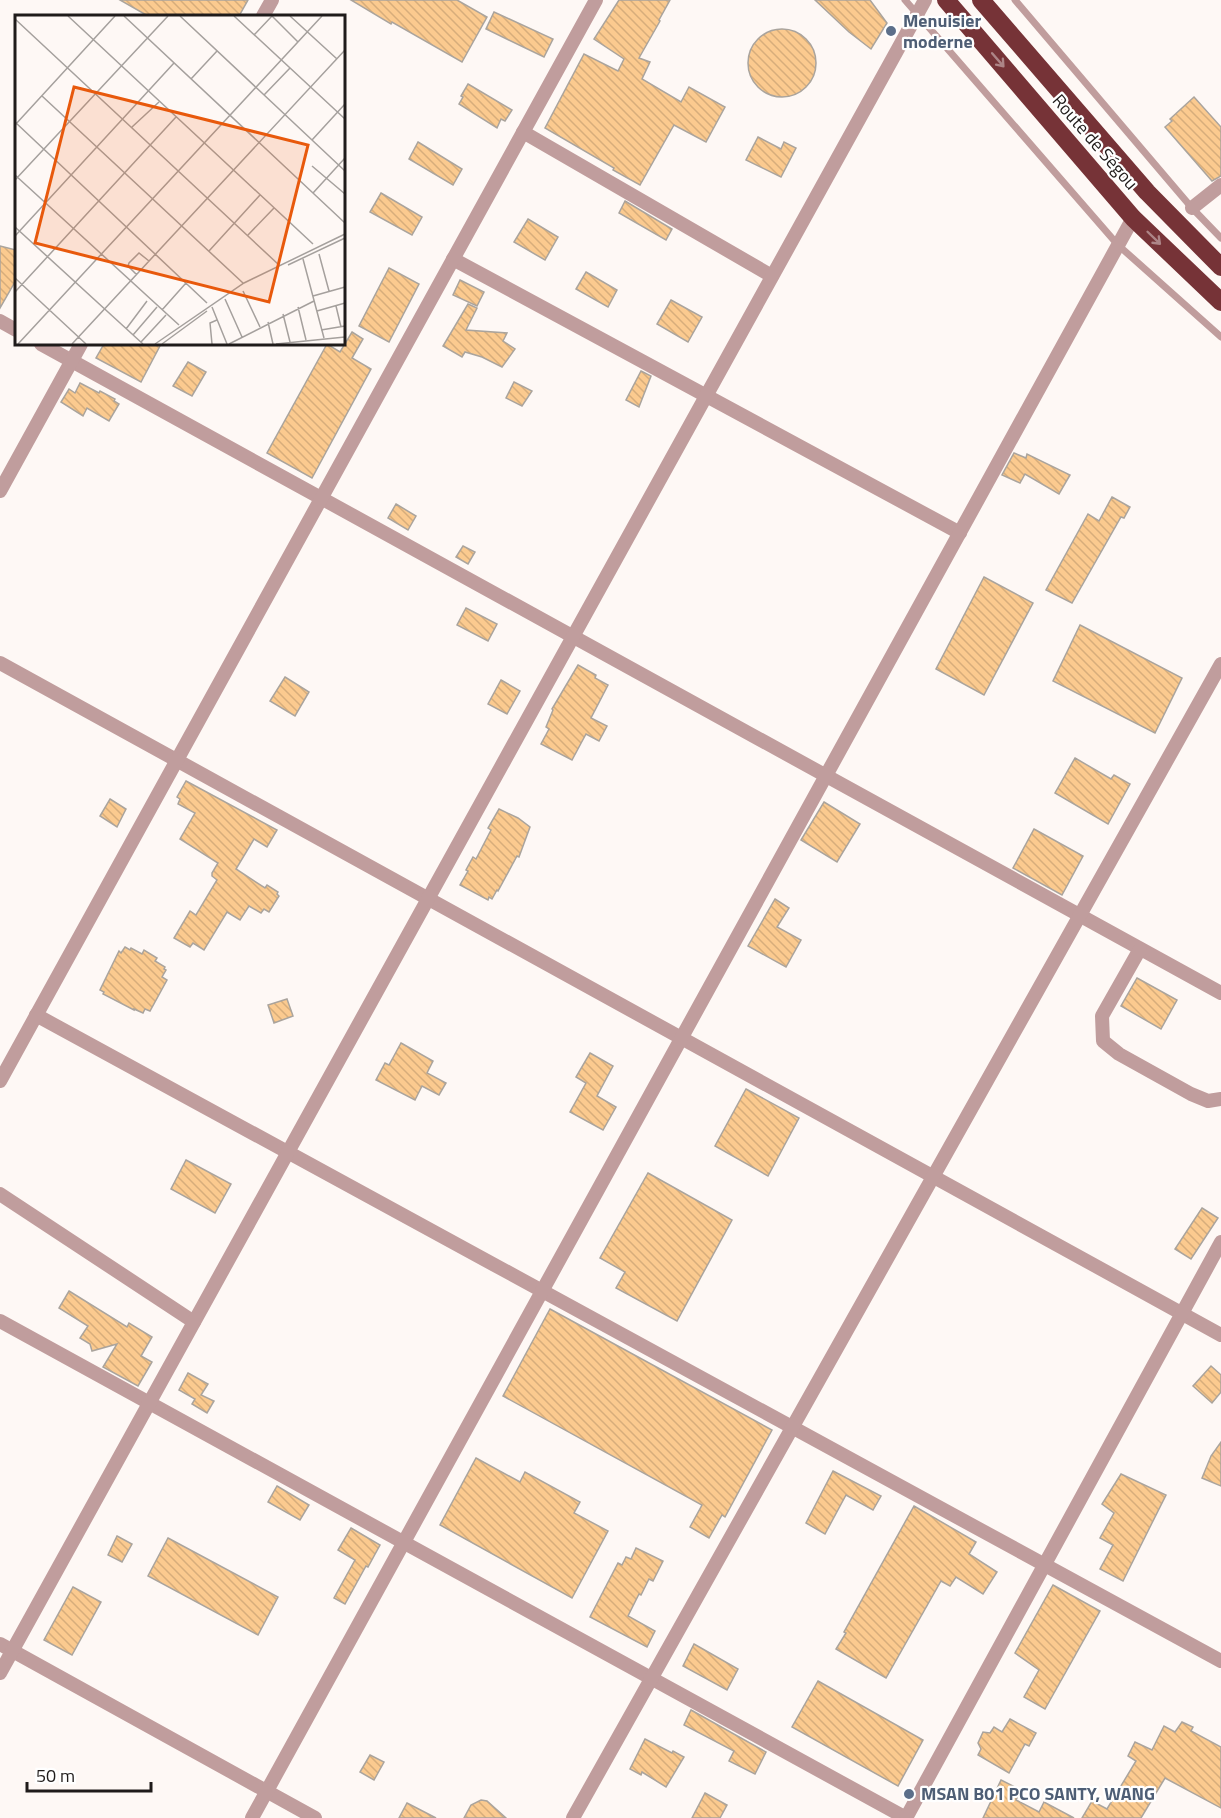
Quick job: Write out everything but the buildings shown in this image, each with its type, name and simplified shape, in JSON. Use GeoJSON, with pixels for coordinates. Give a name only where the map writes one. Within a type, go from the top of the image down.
{"type":"FeatureCollection","features":[{"type":"Feature","properties":{"kind":"highway","name":"Route de Ségou"},"geometry":{"type":"LineString","coordinates":[[946,0],[1133,218],[1221,302]]}},
{"type":"Feature","properties":{"kind":"highway","name":"Route de Ségou"},"geometry":{"type":"LineString","coordinates":[[981,0],[1147,192],[1221,267]]}},
{"type":"Feature","properties":{"kind":"street"},"geometry":{"type":"LineString","coordinates":[[264,15],[272,0]]}},
{"type":"Feature","properties":{"kind":"street"},"geometry":{"type":"LineString","coordinates":[[0,1081],[596,0]]}},
{"type":"Feature","properties":{"kind":"street"},"geometry":{"type":"LineString","coordinates":[[0,1673],[6,1647],[194,1322],[925,0]]}},
{"type":"Feature","properties":{"kind":"street"},"geometry":{"type":"LineString","coordinates":[[523,132],[772,276]]}},
{"type":"Feature","properties":{"kind":"street"},"geometry":{"type":"LineString","coordinates":[[1192,208],[1221,185]]}},
{"type":"Feature","properties":{"kind":"street"},"geometry":{"type":"LineString","coordinates":[[252,1818],[1133,218]]}},
{"type":"Feature","properties":{"kind":"street"},"geometry":{"type":"LineString","coordinates":[[453,259],[960,533]]}},
{"type":"Feature","properties":{"kind":"street"},"geometry":{"type":"LineString","coordinates":[[0,321],[15,329]]}},
{"type":"Feature","properties":{"kind":"street"},"geometry":{"type":"LineString","coordinates":[[43,345],[1221,993]]}},
{"type":"Feature","properties":{"kind":"street"},"geometry":{"type":"LineString","coordinates":[[0,491],[80,345]]}},
{"type":"Feature","properties":{"kind":"street"},"geometry":{"type":"LineString","coordinates":[[0,663],[1221,1335]]}},
{"type":"Feature","properties":{"kind":"street"},"geometry":{"type":"LineString","coordinates":[[573,1818],[1221,664]]}},
{"type":"Feature","properties":{"kind":"street"},"geometry":{"type":"LineString","coordinates":[[1140,949],[1102,1016],[1103,1041],[1119,1054],[1191,1094],[1208,1101],[1221,1099]]}},
{"type":"Feature","properties":{"kind":"street"},"geometry":{"type":"LineString","coordinates":[[36,1015],[1221,1661]]}},
{"type":"Feature","properties":{"kind":"street"},"geometry":{"type":"LineString","coordinates":[[0,1194],[194,1322]]}},
{"type":"Feature","properties":{"kind":"street"},"geometry":{"type":"LineString","coordinates":[[0,1321],[906,1818],[1221,1242]]}},
{"type":"Feature","properties":{"kind":"street"},"geometry":{"type":"LineString","coordinates":[[6,1647],[315,1818]]}},
{"type":"Feature","properties":{"kind":"lane"},"geometry":{"type":"LineString","coordinates":[[905,0],[1118,245],[1221,337]]}},
{"type":"Feature","properties":{"kind":"lane"},"geometry":{"type":"LineString","coordinates":[[1015,0],[1192,208],[1221,238]]}},
{"type":"Feature","properties":{"kind":"place","name":"Menuisier moderne"},"geometry":{"type":"Point","coordinates":[891,31]}},
{"type":"Feature","properties":{"kind":"place","name":"MSAN B01 PCO SANTY, WANG"},"geometry":{"type":"Point","coordinates":[909,1794]}}]}
